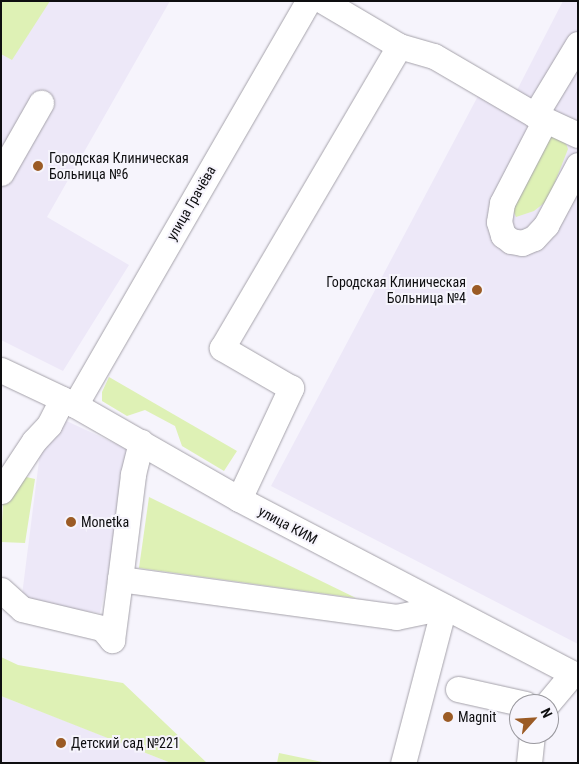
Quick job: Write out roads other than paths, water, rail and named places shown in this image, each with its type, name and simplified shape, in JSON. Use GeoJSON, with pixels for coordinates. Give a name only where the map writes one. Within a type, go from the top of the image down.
{"type":"FeatureCollection","features":[{"type":"Feature","properties":{"kind":"street","name":"улица Грачёва"},"geometry":{"type":"LineString","coordinates":[[1,491],[34,441],[69,402],[308,1]]}},
{"type":"Feature","properties":{"kind":"street"},"geometry":{"type":"LineString","coordinates":[[323,1],[399,46],[434,56],[540,117],[578,135]]}},
{"type":"Feature","properties":{"kind":"street"},"geometry":{"type":"LineString","coordinates":[[578,44],[540,117],[502,203],[499,222],[503,235],[511,242],[522,243],[534,238],[546,225],[578,166]]}},
{"type":"Feature","properties":{"kind":"street"},"geometry":{"type":"LineString","coordinates":[[239,499],[291,388],[222,348],[399,46]]}},
{"type":"Feature","properties":{"kind":"street"},"geometry":{"type":"LineString","coordinates":[[1,173],[40,103]]}},
{"type":"Feature","properties":{"kind":"street","name":"улица КИМ"},"geometry":{"type":"LineString","coordinates":[[1,370],[69,402],[239,499],[575,675]]}},
{"type":"Feature","properties":{"kind":"street"},"geometry":{"type":"LineString","coordinates":[[1,590],[22,609],[102,628],[112,640],[133,475],[142,442]]}},
{"type":"Feature","properties":{"kind":"street"},"geometry":{"type":"LineString","coordinates":[[120,579],[396,617],[444,607],[403,763]]}},
{"type":"Feature","properties":{"kind":"street"},"geometry":{"type":"LineString","coordinates":[[557,694],[575,675]]}},
{"type":"Feature","properties":{"kind":"street"},"geometry":{"type":"LineString","coordinates":[[458,689],[509,700]]}},
{"type":"Feature","properties":{"kind":"street"},"geometry":{"type":"LineString","coordinates":[[529,763],[531,744]]}},
{"type":"Feature","properties":{"kind":"place","name":"Городская Клиническая Больница №6"},"geometry":{"type":"Point","coordinates":[38,166]}},
{"type":"Feature","properties":{"kind":"place","name":"Городская Клиническая Больница №4"},"geometry":{"type":"Point","coordinates":[477,290]}},
{"type":"Feature","properties":{"kind":"place","name":"Monetka"},"geometry":{"type":"Point","coordinates":[71,522]}},
{"type":"Feature","properties":{"kind":"place","name":"Magnit"},"geometry":{"type":"Point","coordinates":[448,717]}},
{"type":"Feature","properties":{"kind":"place","name":"Детский сад №221"},"geometry":{"type":"Point","coordinates":[61,743]}}]}
